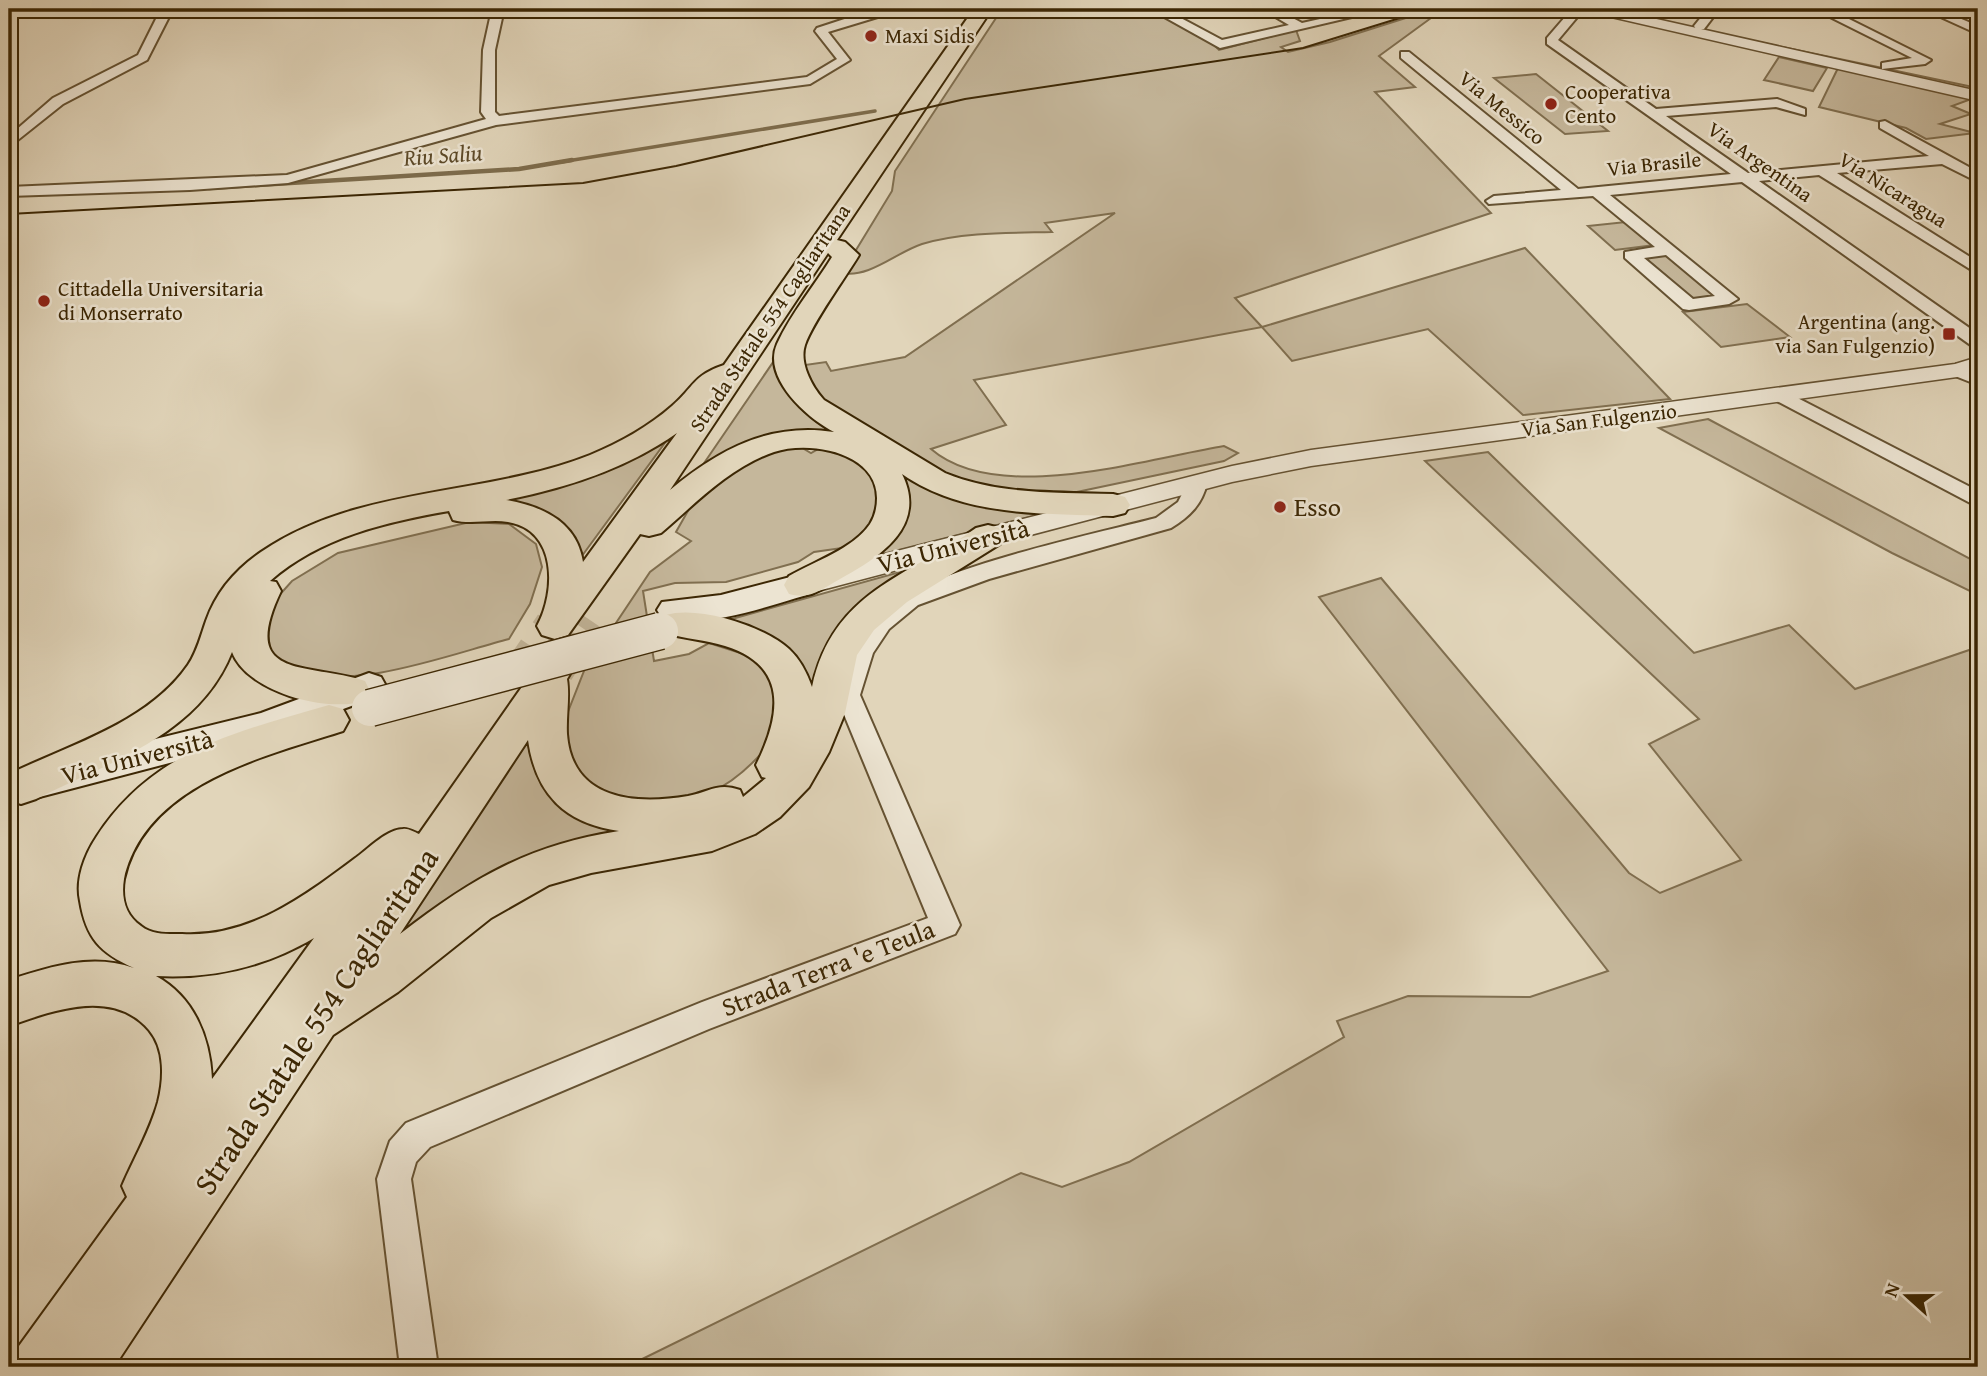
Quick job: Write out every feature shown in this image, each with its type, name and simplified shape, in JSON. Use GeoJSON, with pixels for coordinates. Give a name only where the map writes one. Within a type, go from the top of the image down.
{"type":"FeatureCollection","features":[{"type":"Feature","properties":{"kind":"highway","name":"Strada Statale 554 Cagliaritana"},"geometry":{"type":"LineString","coordinates":[[568,621],[649,525],[836,247],[922,108],[944,63],[983,9]]}},
{"type":"Feature","properties":{"kind":"highway","name":"Strada Statale 554 Cagliaritana"},"geometry":{"type":"LineString","coordinates":[[568,621],[734,371],[995,9]]}},
{"type":"Feature","properties":{"kind":"highway"},"geometry":{"type":"LineString","coordinates":[[935,38],[943,45],[944,63]]}},
{"type":"Feature","properties":{"kind":"highway"},"geometry":{"type":"LineString","coordinates":[[836,247],[846,255],[790,346],[790,363],[800,393],[827,419],[886,447],[935,480],[965,490],[999,498],[1113,505]]}},
{"type":"Feature","properties":{"kind":"highway"},"geometry":{"type":"LineString","coordinates":[[15,788],[127,737],[167,710],[200,678],[218,646],[228,612],[240,591],[261,570],[292,548],[335,528],[381,515],[559,477],[601,462],[654,433],[681,414],[710,381],[734,371]]}},
{"type":"Feature","properties":{"kind":"highway"},"geometry":{"type":"LineString","coordinates":[[649,525],[733,457],[766,444],[808,439],[847,445],[872,457],[888,475],[895,501],[885,528],[866,547],[802,585]]}},
{"type":"Feature","properties":{"kind":"highway"},"geometry":{"type":"LineString","coordinates":[[355,701],[294,684],[267,673],[251,657],[246,631],[251,611],[262,591],[305,556],[336,543],[475,510],[523,514],[553,533],[564,551],[568,621]]}},
{"type":"Feature","properties":{"kind":"highway"},"geometry":{"type":"LineString","coordinates":[[320,1017],[390,970],[445,923],[481,898],[535,870],[589,852],[681,841],[721,830],[763,807],[790,783],[807,758],[825,714],[834,669],[848,638],[902,585],[969,551],[988,536]]}},
{"type":"Feature","properties":{"kind":"highway"},"geometry":{"type":"LineString","coordinates":[[538,678],[547,748],[557,774],[576,800],[615,816],[658,817],[707,811],[748,791],[774,768],[791,739],[797,703],[786,669],[769,652],[741,637],[669,621]]}},
{"type":"Feature","properties":{"kind":"highway","name":"Strada Statale 554 Cagliaritana"},"geometry":{"type":"LineString","coordinates":[[80,1367],[320,1017],[538,678]]}},
{"type":"Feature","properties":{"kind":"highway","name":"Strada Statale 554 Cagliaritana"},"geometry":{"type":"LineString","coordinates":[[40,1367],[404,847],[538,678]]}},
{"type":"Feature","properties":{"kind":"highway"},"geometry":{"type":"LineString","coordinates":[[355,701],[218,756],[167,786],[135,816],[107,855],[97,893],[105,917],[123,941],[142,953],[178,958],[217,954],[249,946],[282,932],[404,847]]}},
{"type":"Feature","properties":{"kind":"highway"},"geometry":{"type":"LineString","coordinates":[[9,1003],[79,984],[100,982],[135,991],[165,1010],[176,1021],[188,1071],[183,1101],[125,1246]]}},
{"type":"Feature","properties":{"kind":"main road","name":"Via Università"},"geometry":{"type":"LineString","coordinates":[[15,788],[802,585]]}},
{"type":"Feature","properties":{"kind":"street"},"geometry":{"type":"LineString","coordinates":[[9,143],[58,102],[143,57],[167,9]]}},
{"type":"Feature","properties":{"kind":"street"},"geometry":{"type":"LineString","coordinates":[[495,121],[488,111],[489,50],[498,9]]}},
{"type":"Feature","properties":{"kind":"street"},"geometry":{"type":"LineString","coordinates":[[9,192],[190,186],[288,179],[495,121],[810,80],[845,60],[821,31],[886,9],[898,9]]}},
{"type":"Feature","properties":{"kind":"street"},"geometry":{"type":"LineString","coordinates":[[1156,9],[1220,44],[1380,9]]}},
{"type":"Feature","properties":{"kind":"street"},"geometry":{"type":"LineString","coordinates":[[1268,9],[1301,27]]}},
{"type":"Feature","properties":{"kind":"street","name":"Via Argentina"},"geometry":{"type":"LineString","coordinates":[[1578,9],[1551,41],[1978,342]]}},
{"type":"Feature","properties":{"kind":"street"},"geometry":{"type":"LineString","coordinates":[[1594,9],[1978,96]]}},
{"type":"Feature","properties":{"kind":"street"},"geometry":{"type":"LineString","coordinates":[[1621,9],[1978,86]]}},
{"type":"Feature","properties":{"kind":"street"},"geometry":{"type":"LineString","coordinates":[[1821,9],[1925,60],[1886,66]]}},
{"type":"Feature","properties":{"kind":"street"},"geometry":{"type":"LineString","coordinates":[[1929,9],[1978,30]]}},
{"type":"Feature","properties":{"kind":"street"},"geometry":{"type":"LineString","coordinates":[[1700,26],[1711,12]]}},
{"type":"Feature","properties":{"kind":"street","name":"Via Messico"},"geometry":{"type":"LineString","coordinates":[[1405,55],[1574,193]]}},
{"type":"Feature","properties":{"kind":"street"},"geometry":{"type":"LineString","coordinates":[[1652,113],[1777,103],[1800,112]]}},
{"type":"Feature","properties":{"kind":"street"},"geometry":{"type":"LineString","coordinates":[[1885,125],[1978,178]]}},
{"type":"Feature","properties":{"kind":"street","name":"Via Brasile"},"geometry":{"type":"LineString","coordinates":[[1494,201],[1744,175],[1944,159]]}},
{"type":"Feature","properties":{"kind":"street","name":"Via Nicaragua"},"geometry":{"type":"LineString","coordinates":[[1821,169],[1978,269]]}},
{"type":"Feature","properties":{"kind":"street"},"geometry":{"type":"LineString","coordinates":[[1596,191],[1670,250],[1729,299],[1689,304],[1631,255],[1670,250]]}},
{"type":"Feature","properties":{"kind":"street","name":"Via San Fulgenzio"},"geometry":{"type":"LineString","coordinates":[[1201,482],[1363,450],[1971,371]]}},
{"type":"Feature","properties":{"kind":"street"},"geometry":{"type":"LineString","coordinates":[[1782,396],[1978,500]]}},
{"type":"Feature","properties":{"kind":"street","name":"Via Università"},"geometry":{"type":"LineString","coordinates":[[802,585],[1201,482]]}},
{"type":"Feature","properties":{"kind":"street","name":"Strada Terra 'e Teula"},"geometry":{"type":"LineString","coordinates":[[419,1367],[394,1180],[402,1153],[418,1135],[702,1017],[945,925],[848,695],[862,651],[881,624],[910,599],[982,573],[1163,523],[1184,511],[1201,482]]}},
{"type":"Feature","properties":{"kind":"shaded area"},"geometry":{"type":"Polygon","coordinates":[[[1002,9],[1151,9],[1211,42],[1219,50],[1296,30],[1300,41],[1281,47],[1288,52],[1330,42],[1434,9],[1442,10],[1379,56],[1415,87],[1375,92],[1491,213],[1235,298],[1262,327],[974,380],[1006,425],[931,449],[959,466],[994,474],[1032,477],[1114,468],[1224,446],[1238,453],[1224,461],[1072,493],[1040,495],[958,483],[827,409],[798,366],[826,362],[831,371],[905,357],[1115,213],[1045,223],[1052,232],[986,234],[937,240],[912,248],[863,272],[842,273],[892,191],[895,171],[1002,9]]]}},
{"type":"Feature","properties":{"kind":"shaded area"},"geometry":{"type":"Polygon","coordinates":[[[1602,9],[1978,88],[1978,91],[1602,9]]]}},
{"type":"Feature","properties":{"kind":"shaded area"},"geometry":{"type":"Polygon","coordinates":[[[1779,57],[1827,68],[1813,91],[1764,80],[1779,57]]]}},
{"type":"Feature","properties":{"kind":"shaded area"},"geometry":{"type":"Polygon","coordinates":[[[1838,68],[1974,98],[1952,106],[1971,114],[1940,124],[1975,133],[1926,139],[1906,128],[1819,107],[1838,68]]]}},
{"type":"Feature","properties":{"kind":"shaded area","name":"Cooperativa Cento"},"geometry":{"type":"Polygon","coordinates":[[[1536,74],[1608,131],[1565,134],[1494,78],[1536,74]]]}},
{"type":"Feature","properties":{"kind":"shaded area"},"geometry":{"type":"Polygon","coordinates":[[[1626,222],[1655,245],[1615,250],[1588,226],[1626,222]]]}},
{"type":"Feature","properties":{"kind":"shaded area"},"geometry":{"type":"Polygon","coordinates":[[[1525,248],[1670,399],[1523,415],[1428,329],[1292,361],[1262,327],[1525,248]]]}},
{"type":"Feature","properties":{"kind":"shaded area"},"geometry":{"type":"Polygon","coordinates":[[[1666,254],[1716,296],[1693,299],[1644,257],[1666,254]]]}},
{"type":"Feature","properties":{"kind":"shaded area"},"geometry":{"type":"Polygon","coordinates":[[[1747,304],[1790,337],[1721,347],[1683,312],[1747,304]]]}},
{"type":"Feature","properties":{"kind":"shaded area"},"geometry":{"type":"Polygon","coordinates":[[[778,355],[787,385],[800,407],[818,423],[845,439],[786,438],[752,442],[718,456],[700,469],[778,355]]]}},
{"type":"Feature","properties":{"kind":"shaded area"},"geometry":{"type":"Polygon","coordinates":[[[1708,419],[1978,563],[1978,595],[1892,553],[1659,428],[1708,419]]]}},
{"type":"Feature","properties":{"kind":"shaded area"},"geometry":{"type":"Polygon","coordinates":[[[660,439],[667,440],[579,560],[556,518],[489,500],[660,439]]]}},
{"type":"Feature","properties":{"kind":"shaded area"},"geometry":{"type":"Polygon","coordinates":[[[799,446],[811,453],[820,448],[846,455],[856,459],[869,471],[885,504],[862,539],[842,548],[814,552],[798,562],[726,582],[675,583],[643,591],[654,661],[689,654],[709,643],[753,657],[774,675],[779,732],[745,770],[728,783],[709,794],[688,800],[666,803],[615,798],[572,774],[562,727],[584,671],[650,572],[691,541],[676,532],[693,502],[748,455],[799,446]]]}},
{"type":"Feature","properties":{"kind":"shaded area"},"geometry":{"type":"Polygon","coordinates":[[[1488,452],[1694,653],[1789,625],[1855,689],[1978,647],[1978,1367],[626,1367],[1021,1173],[1062,1187],[1129,1162],[1344,1037],[1337,1021],[1408,996],[1530,997],[1608,971],[1319,597],[1381,578],[1629,873],[1660,893],[1741,860],[1649,744],[1699,719],[1425,461],[1488,452]]]}},
{"type":"Feature","properties":{"kind":"shaded area"},"geometry":{"type":"Polygon","coordinates":[[[896,469],[1046,513],[885,554],[878,549],[896,469]]]}},
{"type":"Feature","properties":{"kind":"shaded area"},"geometry":{"type":"Polygon","coordinates":[[[470,522],[509,524],[536,544],[542,567],[530,604],[509,639],[401,668],[344,677],[293,671],[263,650],[266,610],[292,581],[338,553],[470,522]]]}},
{"type":"Feature","properties":{"kind":"shaded area"},"geometry":{"type":"Polygon","coordinates":[[[925,565],[814,701],[714,624],[925,565]]]}},
{"type":"Feature","properties":{"kind":"shaded area"},"geometry":{"type":"Polygon","coordinates":[[[528,744],[542,786],[553,800],[581,818],[640,836],[382,955],[522,746],[528,744]]]}},
{"type":"Feature","properties":{"kind":"waterway","name":"Riu Saliu"},"geometry":{"type":"LineString","coordinates":[[561,162],[875,111]]}},
{"type":"Feature","properties":{"kind":"waterway","name":"Riu Saliu"},"geometry":{"type":"LineString","coordinates":[[209,188],[519,169],[572,160]]}},
{"type":"Feature","properties":{"kind":"tunnel"},"geometry":{"type":"LineString","coordinates":[[581,627],[587,618]]}},
{"type":"Feature","properties":{"kind":"tunnel"},"geometry":{"type":"LineString","coordinates":[[554,669],[582,625]]}},
{"type":"Feature","properties":{"kind":"tunnel"},"geometry":{"type":"LineString","coordinates":[[515,685],[555,626]]}},
{"type":"Feature","properties":{"kind":"tram line"},"geometry":{"type":"LineString","coordinates":[[9,214],[583,183],[676,166],[965,99],[1303,48],[1429,9]]}},
{"type":"Feature","properties":{"kind":"place","name":"Maxi Sidis"},"geometry":{"type":"Point","coordinates":[871,36]}},
{"type":"Feature","properties":{"kind":"place","name":"Cooperativa Cento"},"geometry":{"type":"Point","coordinates":[1551,104]}},
{"type":"Feature","properties":{"kind":"place","name":"Cittadella Universitaria di Monserrato"},"geometry":{"type":"Point","coordinates":[44,301]}},
{"type":"Feature","properties":{"kind":"place","name":"Argentina (ang. via San Fulgenzio)"},"geometry":{"type":"Point","coordinates":[1949,334]}},
{"type":"Feature","properties":{"kind":"place","name":"Esso"},"geometry":{"type":"Point","coordinates":[1280,507]}}]}
